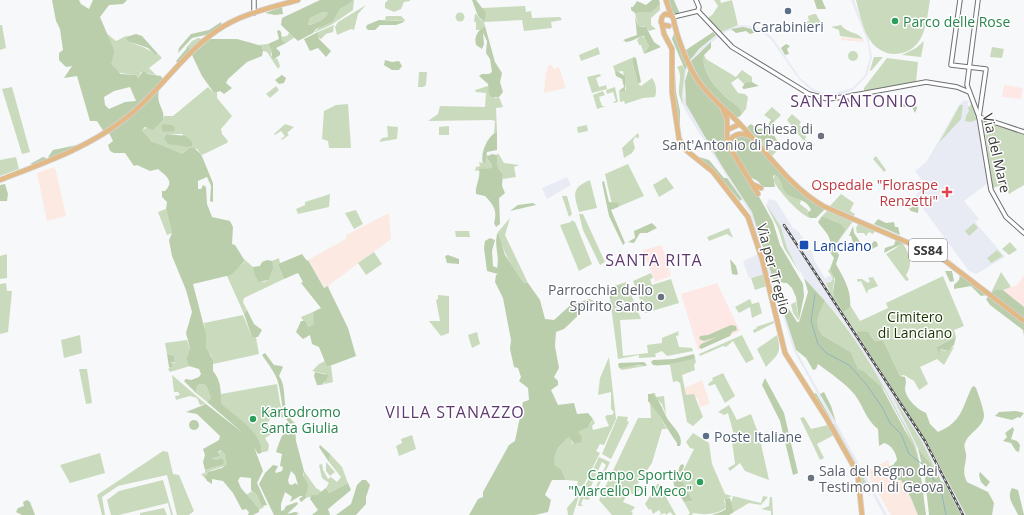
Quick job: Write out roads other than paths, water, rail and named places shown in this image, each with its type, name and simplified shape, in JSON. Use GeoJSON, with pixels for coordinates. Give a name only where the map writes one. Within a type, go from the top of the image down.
{"type":"FeatureCollection","features":[{"type":"Feature","properties":{"kind":"main road"},"geometry":{"type":"LineString","coordinates":[[0,180],[74,151],[114,127],[138,108],[201,43],[224,26],[254,13],[298,0]]}},
{"type":"Feature","properties":{"kind":"main road","name":"SS84"},"geometry":{"type":"LineString","coordinates":[[663,15],[666,9],[665,0]]}},
{"type":"Feature","properties":{"kind":"main road","name":"SS84"},"geometry":{"type":"LineString","coordinates":[[665,0],[695,76],[797,188],[823,206],[940,256],[1024,321]]}},
{"type":"Feature","properties":{"kind":"main road"},"geometry":{"type":"LineString","coordinates":[[663,15],[672,20],[662,24],[661,20],[663,15]]}},
{"type":"Feature","properties":{"kind":"main road"},"geometry":{"type":"LineString","coordinates":[[666,37],[672,20]]}},
{"type":"Feature","properties":{"kind":"main road","name":"Via per Treglio"},"geometry":{"type":"LineString","coordinates":[[662,24],[672,50],[672,92],[679,138],[687,151],[713,172],[748,217],[762,259],[785,353],[827,419],[854,467],[858,477],[862,515]]}},
{"type":"Feature","properties":{"kind":"main road"},"geometry":{"type":"LineString","coordinates":[[721,106],[727,119],[726,138],[730,149],[758,194]]}},
{"type":"Feature","properties":{"kind":"main road"},"geometry":{"type":"LineString","coordinates":[[727,130],[740,124]]}},
{"type":"Feature","properties":{"kind":"main road"},"geometry":{"type":"LineString","coordinates":[[730,149],[731,139],[737,134],[740,124]]}},
{"type":"Feature","properties":{"kind":"main road"},"geometry":{"type":"LineString","coordinates":[[737,134],[744,134],[752,137]]}},
{"type":"Feature","properties":{"kind":"main road"},"geometry":{"type":"LineString","coordinates":[[750,181],[755,187],[761,188]]}},
{"type":"Feature","properties":{"kind":"street"},"geometry":{"type":"LineString","coordinates":[[254,0],[254,13]]}},
{"type":"Feature","properties":{"kind":"street"},"geometry":{"type":"LineString","coordinates":[[672,20],[696,11],[699,7],[696,0]]}},
{"type":"Feature","properties":{"kind":"street"},"geometry":{"type":"LineString","coordinates":[[960,0],[951,64],[986,69],[979,117],[1024,132]]}},
{"type":"Feature","properties":{"kind":"street"},"geometry":{"type":"LineString","coordinates":[[961,88],[967,85],[978,0]]}},
{"type":"Feature","properties":{"kind":"street"},"geometry":{"type":"LineString","coordinates":[[696,11],[727,43],[809,94],[828,99],[853,97],[926,82],[961,88],[969,92]]}},
{"type":"Feature","properties":{"kind":"street","name":"Via del Mare"},"geometry":{"type":"LineString","coordinates":[[967,85],[979,117],[991,190],[1006,217],[1024,233]]}},
{"type":"Feature","properties":{"kind":"waterway"},"geometry":{"type":"LineString","coordinates":[[815,294],[811,321],[818,344],[826,353],[849,365],[866,384],[882,407],[890,423],[901,434],[909,454],[926,467],[930,473],[942,495],[946,515]]}},
{"type":"Feature","properties":{"kind":"railway"},"geometry":{"type":"LineString","coordinates":[[784,225],[925,441],[963,515]]}},
{"type":"Feature","properties":{"kind":"place","name":"Carabinieri"},"geometry":{"type":"Point","coordinates":[788,11]}},
{"type":"Feature","properties":{"kind":"place","name":"Parco delle Rose"},"geometry":{"type":"Point","coordinates":[895,21]}},
{"type":"Feature","properties":{"kind":"place","name":"Chiesa di Sant'Antonio di Padova"},"geometry":{"type":"Point","coordinates":[821,136]}},
{"type":"Feature","properties":{"kind":"place","name":"Ospedale \"Floraspe Renzetti\""},"geometry":{"type":"Point","coordinates":[947,192]}},
{"type":"Feature","properties":{"kind":"place","name":"Lanciano"},"geometry":{"type":"Point","coordinates":[804,245]}},
{"type":"Feature","properties":{"kind":"place","name":"Parrocchia dello Spirito Santo"},"geometry":{"type":"Point","coordinates":[661,297]}},
{"type":"Feature","properties":{"kind":"place","name":"Kartodromo Santa Giulia"},"geometry":{"type":"Point","coordinates":[253,419]}},
{"type":"Feature","properties":{"kind":"place","name":"Poste Italiane"},"geometry":{"type":"Point","coordinates":[706,436]}},
{"type":"Feature","properties":{"kind":"place","name":"Sala del Regno dei Testimoni di Geova"},"geometry":{"type":"Point","coordinates":[811,478]}},
{"type":"Feature","properties":{"kind":"place","name":"Campo Sportivo \"Marcello Di Meco\""},"geometry":{"type":"Point","coordinates":[700,482]}},
{"type":"Feature","properties":{"kind":"district","name":"SANT'ANTONIO"},"geometry":{"type":"Point","coordinates":[854,101]}},
{"type":"Feature","properties":{"kind":"district","name":"SANTA RITA"},"geometry":{"type":"Point","coordinates":[654,260]}},
{"type":"Feature","properties":{"kind":"district","name":"VILLA STANAZZO"},"geometry":{"type":"Point","coordinates":[455,412]}},
{"type":"Feature","properties":{"kind":"park label","name":"Cimitero di Lanciano"},"geometry":{"type":"Point","coordinates":[915,324]}}]}
